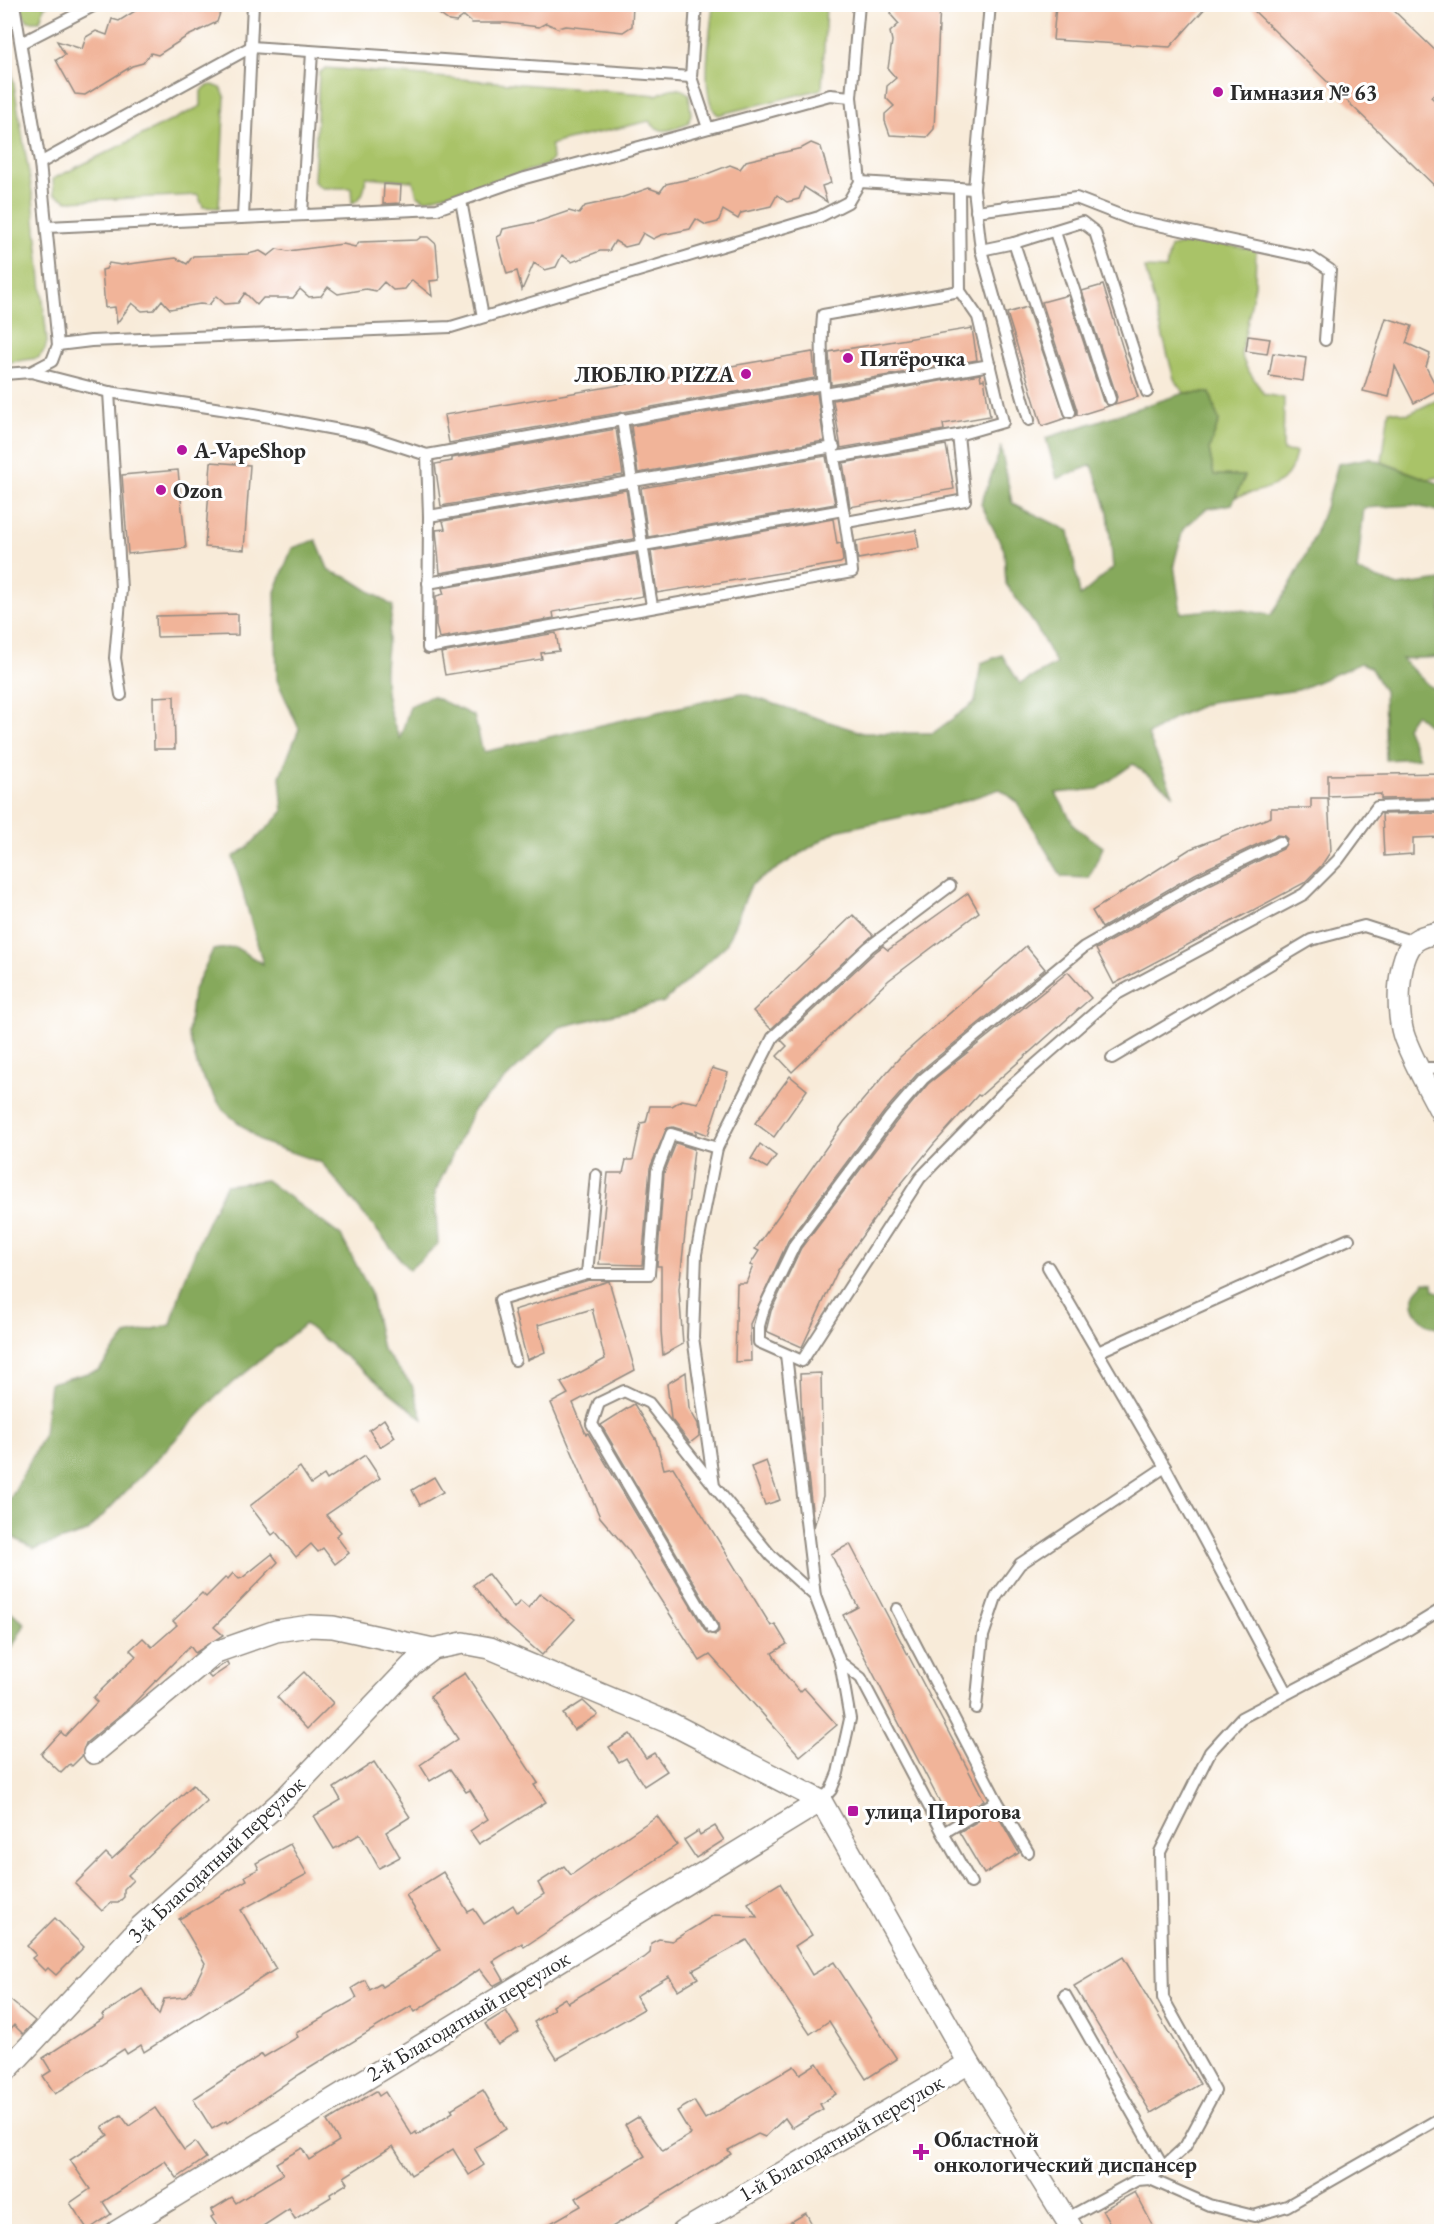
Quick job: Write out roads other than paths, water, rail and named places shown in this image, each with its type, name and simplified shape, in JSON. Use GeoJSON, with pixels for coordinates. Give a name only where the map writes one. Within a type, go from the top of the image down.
{"type":"FeatureCollection","features":[{"type":"Feature","properties":{"kind":"street"},"geometry":{"type":"LineString","coordinates":[[1442,932],[1426,935],[1414,942],[1404,958],[1400,1016],[1404,1037],[1442,1114]]}},
{"type":"Feature","properties":{"kind":"street"},"geometry":{"type":"LineString","coordinates":[[94,1753],[216,1652],[249,1639],[310,1626],[333,1628],[433,1649],[463,1643],[490,1648],[672,1724],[821,1801],[969,2063],[1069,2228]]}},
{"type":"Feature","properties":{"kind":"street","name":"3-й Благодатный переулок"},"geometry":{"type":"LineString","coordinates":[[4,2073],[140,1928],[285,1798],[412,1665],[433,1649]]}},
{"type":"Feature","properties":{"kind":"street","name":"2-й Благодатный переулок"},"geometry":{"type":"LineString","coordinates":[[116,2232],[821,1801]]}},
{"type":"Feature","properties":{"kind":"street","name":"1-й Благодатный переулок"},"geometry":{"type":"LineString","coordinates":[[688,2230],[969,2063]]}},
{"type":"Feature","properties":{"kind":"lane"},"geometry":{"type":"LineString","coordinates":[[14,4],[40,163],[58,345],[52,361],[31,372]]}},
{"type":"Feature","properties":{"kind":"lane"},"geometry":{"type":"LineString","coordinates":[[21,43],[97,4]]}},
{"type":"Feature","properties":{"kind":"lane"},"geometry":{"type":"LineString","coordinates":[[243,217],[253,4]]}},
{"type":"Feature","properties":{"kind":"lane"},"geometry":{"type":"LineString","coordinates":[[696,4],[691,76],[708,128]]}},
{"type":"Feature","properties":{"kind":"lane"},"geometry":{"type":"LineString","coordinates":[[58,345],[91,341],[452,327],[819,217],[848,201],[860,182],[851,97],[859,4]]}},
{"type":"Feature","properties":{"kind":"lane"},"geometry":{"type":"LineString","coordinates":[[990,4],[974,189],[976,211],[981,250],[1029,420]]}},
{"type":"Feature","properties":{"kind":"lane"},"geometry":{"type":"LineString","coordinates":[[40,163],[251,48],[691,76]]}},
{"type":"Feature","properties":{"kind":"lane"},"geometry":{"type":"LineString","coordinates":[[302,214],[312,51]]}},
{"type":"Feature","properties":{"kind":"lane"},"geometry":{"type":"LineString","coordinates":[[46,227],[437,209],[525,178],[708,128],[830,95],[851,97]]}},
{"type":"Feature","properties":{"kind":"lane"},"geometry":{"type":"LineString","coordinates":[[860,182],[974,189]]}},
{"type":"Feature","properties":{"kind":"lane"},"geometry":{"type":"LineString","coordinates":[[429,516],[835,452],[958,435],[1003,423],[978,317],[960,291],[959,188]]}},
{"type":"Feature","properties":{"kind":"lane"},"geometry":{"type":"LineString","coordinates":[[976,211],[1076,198],[1130,219],[1312,258],[1330,270],[1325,340]]}},
{"type":"Feature","properties":{"kind":"lane"},"geometry":{"type":"LineString","coordinates":[[461,201],[483,317]]}},
{"type":"Feature","properties":{"kind":"lane"},"geometry":{"type":"LineString","coordinates":[[981,250],[1014,243],[1082,222],[1095,232],[1147,392]]}},
{"type":"Feature","properties":{"kind":"lane"},"geometry":{"type":"LineString","coordinates":[[1055,231],[1110,399]]}},
{"type":"Feature","properties":{"kind":"lane"},"geometry":{"type":"LineString","coordinates":[[1014,243],[1070,412]]}},
{"type":"Feature","properties":{"kind":"lane"},"geometry":{"type":"LineString","coordinates":[[427,455],[428,648],[652,606],[852,572],[847,522],[843,510],[824,389],[821,339],[823,315],[960,291]]}},
{"type":"Feature","properties":{"kind":"lane"},"geometry":{"type":"LineString","coordinates":[[4,374],[31,372],[109,392],[254,414],[366,435],[427,455],[622,419],[990,365]]}},
{"type":"Feature","properties":{"kind":"lane"},"geometry":{"type":"LineString","coordinates":[[109,392],[122,589],[115,658],[121,695]]}},
{"type":"Feature","properties":{"kind":"lane"},"geometry":{"type":"LineString","coordinates":[[622,419],[652,606]]}},
{"type":"Feature","properties":{"kind":"lane"},"geometry":{"type":"LineString","coordinates":[[847,522],[965,500],[958,435]]}},
{"type":"Feature","properties":{"kind":"lane"},"geometry":{"type":"LineString","coordinates":[[428,583],[843,510]]}},
{"type":"Feature","properties":{"kind":"lane"},"geometry":{"type":"LineString","coordinates":[[1280,842],[1199,881],[1084,947],[923,1079],[890,1117],[795,1244],[764,1308],[759,1326],[759,1342],[802,1361],[920,1178],[1003,1093],[1115,995],[1304,894],[1338,860],[1377,807],[1442,805]]}},
{"type":"Feature","properties":{"kind":"lane"},"geometry":{"type":"LineString","coordinates":[[714,1486],[693,1337],[696,1254],[717,1148],[772,1037],[869,946],[950,886]]}},
{"type":"Feature","properties":{"kind":"lane"},"geometry":{"type":"LineString","coordinates":[[1112,1058],[1311,940],[1364,926],[1414,942]]}},
{"type":"Feature","properties":{"kind":"lane"},"geometry":{"type":"LineString","coordinates":[[1419,1068],[1442,1068]]}},
{"type":"Feature","properties":{"kind":"lane"},"geometry":{"type":"LineString","coordinates":[[514,1360],[500,1300],[587,1274],[649,1274],[657,1171],[671,1134],[717,1148]]}},
{"type":"Feature","properties":{"kind":"lane"},"geometry":{"type":"LineString","coordinates":[[587,1274],[596,1175]]}},
{"type":"Feature","properties":{"kind":"lane"},"geometry":{"type":"LineString","coordinates":[[1098,1352],[1349,1239]]}},
{"type":"Feature","properties":{"kind":"lane"},"geometry":{"type":"LineString","coordinates":[[1048,1267],[1165,1467],[1286,1692]]}},
{"type":"Feature","properties":{"kind":"lane"},"geometry":{"type":"LineString","coordinates":[[786,1354],[815,1596],[840,1662],[850,1719],[838,1773],[831,1790],[821,1801]]}},
{"type":"Feature","properties":{"kind":"lane"},"geometry":{"type":"LineString","coordinates":[[712,1628],[592,1424],[599,1403],[624,1391],[650,1403],[771,1556],[815,1596]]}},
{"type":"Feature","properties":{"kind":"lane"},"geometry":{"type":"LineString","coordinates":[[976,1708],[983,1636],[996,1597],[1020,1564],[1165,1467]]}},
{"type":"Feature","properties":{"kind":"lane"},"geometry":{"type":"LineString","coordinates":[[897,1609],[997,1801],[1028,1852]]}},
{"type":"Feature","properties":{"kind":"lane"},"geometry":{"type":"LineString","coordinates":[[1150,2179],[1185,2147],[1215,2091],[1163,1998],[1160,1852],[1210,1752],[1241,1718],[1286,1692],[1406,1631],[1442,1609]]}},
{"type":"Feature","properties":{"kind":"lane"},"geometry":{"type":"LineString","coordinates":[[840,1662],[861,1678],[971,1883]]}},
{"type":"Feature","properties":{"kind":"lane"},"geometry":{"type":"LineString","coordinates":[[943,1833],[997,1801]]}},
{"type":"Feature","properties":{"kind":"lane"},"geometry":{"type":"LineString","coordinates":[[1065,1995],[1163,2167]]}},
{"type":"Feature","properties":{"kind":"lane"},"geometry":{"type":"LineString","coordinates":[[1069,2228],[1137,2180],[1150,2179],[1209,2205],[1254,2216],[1287,2206],[1442,2117]]}},
{"type":"Feature","properties":{"kind":"place","name":"Гимназия № 63"},"geometry":{"type":"Point","coordinates":[1218,92]}},
{"type":"Feature","properties":{"kind":"place","name":"Пятёрочка"},"geometry":{"type":"Point","coordinates":[848,358]}},
{"type":"Feature","properties":{"kind":"place","name":"ЛЮБЛЮ PIZZA"},"geometry":{"type":"Point","coordinates":[746,374]}},
{"type":"Feature","properties":{"kind":"place","name":"A-VapeShop"},"geometry":{"type":"Point","coordinates":[182,450]}},
{"type":"Feature","properties":{"kind":"place","name":"Ozon"},"geometry":{"type":"Point","coordinates":[161,490]}},
{"type":"Feature","properties":{"kind":"place","name":"улица Пирогова"},"geometry":{"type":"Point","coordinates":[853,1811]}},
{"type":"Feature","properties":{"kind":"place","name":"Областной онкологический диспансер"},"geometry":{"type":"Point","coordinates":[921,2152]}}]}
